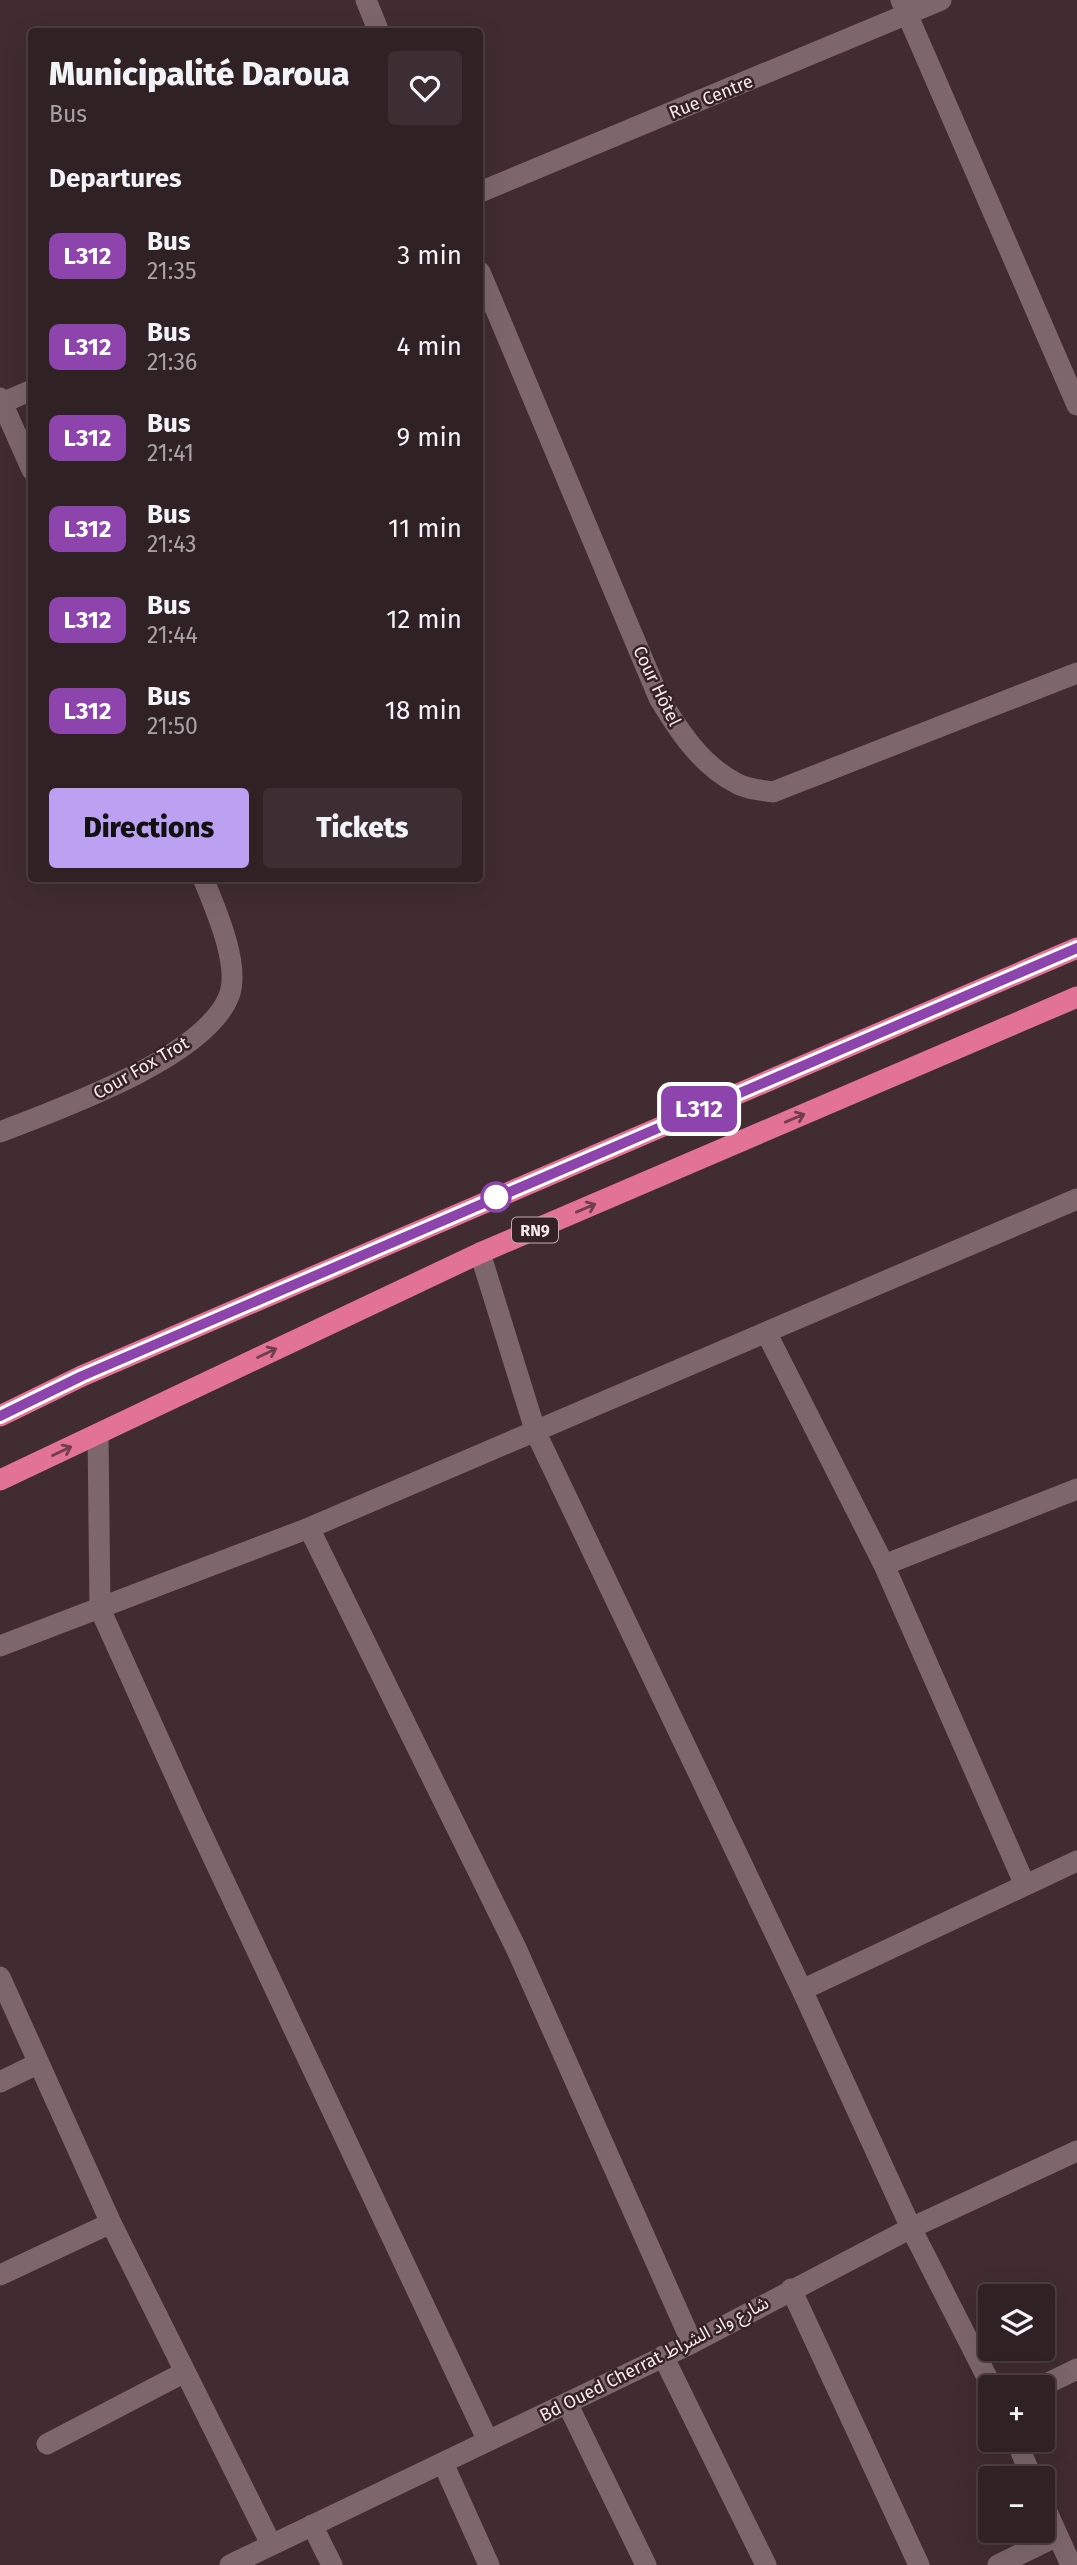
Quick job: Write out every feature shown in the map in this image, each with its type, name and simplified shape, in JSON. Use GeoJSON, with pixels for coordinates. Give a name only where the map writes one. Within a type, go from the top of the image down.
{"type":"FeatureCollection","features":[{"type":"Feature","properties":{"kind":"highway","name":"RN9"},"geometry":{"type":"LineString","coordinates":[[0,1416],[94,1370],[1077,948]]}},
{"type":"Feature","properties":{"kind":"highway","name":"RN9"},"geometry":{"type":"LineString","coordinates":[[0,1480],[480,1253],[1077,997]]}},
{"type":"Feature","properties":{"kind":"street"},"geometry":{"type":"LineString","coordinates":[[366,0],[377,28]]}},
{"type":"Feature","properties":{"kind":"street","name":"Rue Centre"},"geometry":{"type":"LineString","coordinates":[[483,191],[904,8],[942,0]]}},
{"type":"Feature","properties":{"kind":"street"},"geometry":{"type":"LineString","coordinates":[[904,8],[1077,405]]}},
{"type":"Feature","properties":{"kind":"street","name":"Cour Hôtel"},"geometry":{"type":"LineString","coordinates":[[483,279],[659,698],[684,739],[737,784],[773,792],[1077,673]]}},
{"type":"Feature","properties":{"kind":"street"},"geometry":{"type":"LineString","coordinates":[[28,392],[1,402],[28,461]]}},
{"type":"Feature","properties":{"kind":"street","name":"Cour Fox Trot"},"geometry":{"type":"LineString","coordinates":[[0,1132],[106,1091],[182,1048],[210,1024],[230,996],[232,963],[204,882]]}},
{"type":"Feature","properties":{"kind":"street"},"geometry":{"type":"LineString","coordinates":[[0,1646],[309,1528],[1077,1199]]}},
{"type":"Feature","properties":{"kind":"street"},"geometry":{"type":"LineString","coordinates":[[480,1253],[536,1433],[802,1990],[911,2228],[986,2375]]}},
{"type":"Feature","properties":{"kind":"street"},"geometry":{"type":"LineString","coordinates":[[766,1332],[884,1565],[1025,1885]]}},
{"type":"Feature","properties":{"kind":"street"},"geometry":{"type":"LineString","coordinates":[[97,1434],[100,1609],[193,1815],[488,2441]]}},
{"type":"Feature","properties":{"kind":"street"},"geometry":{"type":"LineString","coordinates":[[884,1565],[1077,1489]]}},
{"type":"Feature","properties":{"kind":"street"},"geometry":{"type":"LineString","coordinates":[[309,1528],[516,1948],[692,2343]]}},
{"type":"Feature","properties":{"kind":"street"},"geometry":{"type":"LineString","coordinates":[[802,1990],[1077,1861]]}},
{"type":"Feature","properties":{"kind":"street"},"geometry":{"type":"LineString","coordinates":[[0,1977],[111,2223],[271,2544]]}},
{"type":"Feature","properties":{"kind":"street"},"geometry":{"type":"LineString","coordinates":[[0,2082],[39,2063]]}},
{"type":"Feature","properties":{"kind":"street","name":"Bd Oued Cherrat شارع واد الشراط"},"geometry":{"type":"LineString","coordinates":[[230,2565],[692,2343],[911,2228],[1077,2151]]}},
{"type":"Feature","properties":{"kind":"street"},"geometry":{"type":"LineString","coordinates":[[0,2275],[111,2223]]}},
{"type":"Feature","properties":{"kind":"street"},"geometry":{"type":"LineString","coordinates":[[791,2289],[919,2565]]}},
{"type":"Feature","properties":{"kind":"street"},"geometry":{"type":"LineString","coordinates":[[663,2357],[766,2565]]}},
{"type":"Feature","properties":{"kind":"street"},"geometry":{"type":"LineString","coordinates":[[1055,2380],[1077,2369]]}},
{"type":"Feature","properties":{"kind":"street"},"geometry":{"type":"LineString","coordinates":[[47,2444],[185,2372]]}},
{"type":"Feature","properties":{"kind":"street"},"geometry":{"type":"LineString","coordinates":[[567,2403],[646,2565]]}},
{"type":"Feature","properties":{"kind":"street"},"geometry":{"type":"LineString","coordinates":[[443,2462],[489,2565]]}},
{"type":"Feature","properties":{"kind":"street"},"geometry":{"type":"LineString","coordinates":[[312,2525],[332,2565]]}},
{"type":"Feature","properties":{"kind":"street"},"geometry":{"type":"LineString","coordinates":[[1055,2529],[1071,2565]]}},
{"type":"Feature","properties":{"kind":"street"},"geometry":{"type":"LineString","coordinates":[[998,2565],[1058,2536]]}},
{"type":"Feature","properties":{"kind":"bus line","name":"L312"},"geometry":{"type":"LineString","coordinates":[[0,1416],[82,1376],[587,1156],[1077,948]]}}]}
